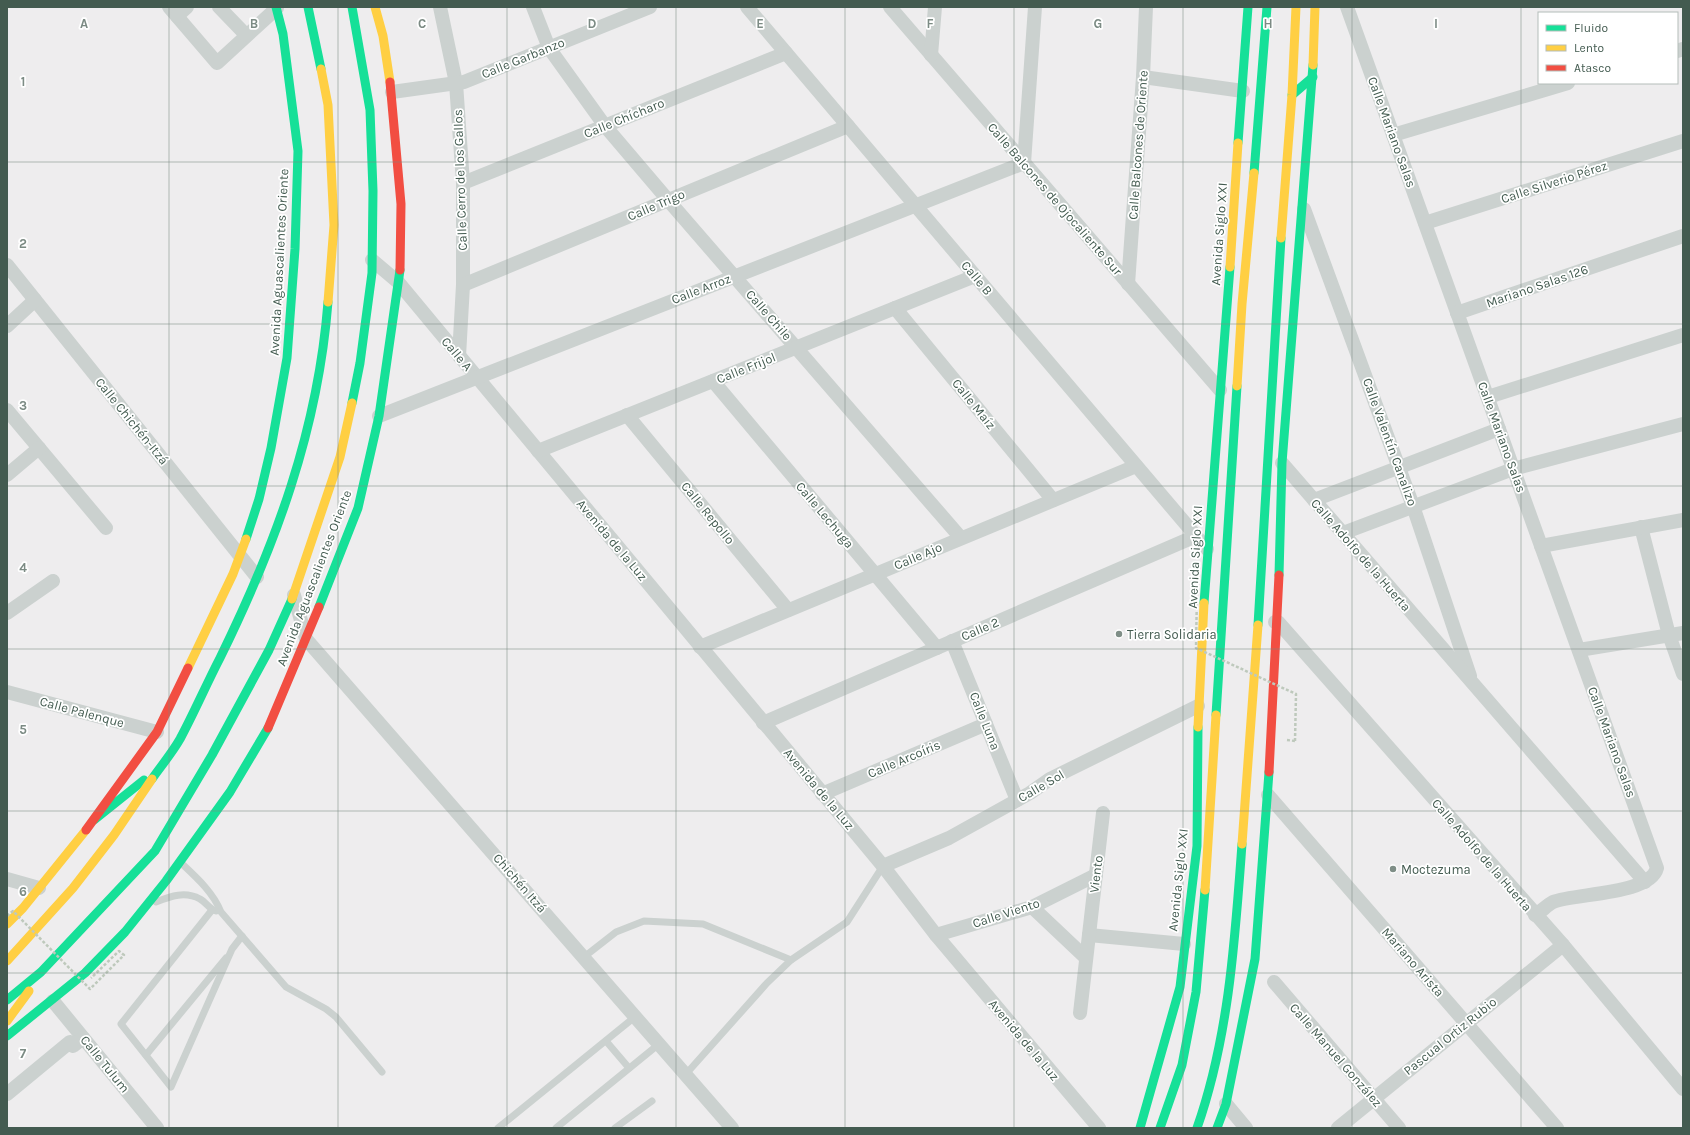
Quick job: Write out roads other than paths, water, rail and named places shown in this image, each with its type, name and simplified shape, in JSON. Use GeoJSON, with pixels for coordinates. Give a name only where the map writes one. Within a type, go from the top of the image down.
{"type":"FeatureCollection","features":[{"type":"Feature","properties":{"kind":"main road"},"geometry":{"type":"LineString","coordinates":[[7,961],[73,888],[114,835],[179,740],[233,632],[278,528],[306,440],[325,342],[333,218],[328,105],[308,7]]}},
{"type":"Feature","properties":{"kind":"main road","name":"Avenida Aguascalientes Oriente"},"geometry":{"type":"LineString","coordinates":[[7,1000],[41,972],[155,851],[212,755],[269,650],[294,595],[340,457],[360,363],[372,273],[373,191],[370,110],[352,7]]}},
{"type":"Feature","properties":{"kind":"main road","name":"Avenida Aguascalientes Oriente"},"geometry":{"type":"LineString","coordinates":[[7,1036],[53,1001],[85,973],[125,932],[180,862],[230,792],[267,730],[306,639],[358,508],[379,416],[401,264],[401,204],[392,92],[383,36],[375,7]]}},
{"type":"Feature","properties":{"kind":"main road","name":"Avenida Siglo XXI"},"geometry":{"type":"LineString","coordinates":[[1140,1128],[1180,987],[1197,846],[1198,706],[1207,549],[1243,91],[1248,7]]}},
{"type":"Feature","properties":{"kind":"main road","name":"Avenida Siglo XXI"},"geometry":{"type":"LineString","coordinates":[[1160,1128],[1182,1065],[1196,992],[1201,945],[1242,304],[1249,242],[1267,7]]}},
{"type":"Feature","properties":{"kind":"main road"},"geometry":{"type":"LineString","coordinates":[[1197,1128],[1205,1105],[1218,1050],[1234,953],[1258,618],[1279,257],[1292,95],[1296,7]]}},
{"type":"Feature","properties":{"kind":"main road"},"geometry":{"type":"LineString","coordinates":[[1217,1128],[1226,1104],[1254,959],[1268,795],[1278,622],[1282,463],[1303,205],[1312,77],[1315,7]]}},
{"type":"Feature","properties":{"kind":"main road","name":"Avenida Aguascalientes Oriente"},"geometry":{"type":"LineString","coordinates":[[7,924],[39,888],[94,820],[157,732],[217,610],[240,556],[259,499],[284,372],[294,256],[298,151],[283,34],[277,8]]}},
{"type":"Feature","properties":{"kind":"main road"},"geometry":{"type":"LineString","coordinates":[[1292,95],[1312,77]]}},
{"type":"Feature","properties":{"kind":"main road"},"geometry":{"type":"LineString","coordinates":[[1229,276],[1242,304]]}},
{"type":"Feature","properties":{"kind":"main road"},"geometry":{"type":"LineString","coordinates":[[1272,378],[1287,402]]}},
{"type":"Feature","properties":{"kind":"main road"},"geometry":{"type":"LineString","coordinates":[[94,820],[162,765]]}},
{"type":"Feature","properties":{"kind":"main road"},"geometry":{"type":"LineString","coordinates":[[7,1020],[41,972]]}},
{"type":"Feature","properties":{"kind":"main road"},"geometry":{"type":"LineString","coordinates":[[1165,1113],[1176,1122]]}},
{"type":"Feature","properties":{"kind":"street"},"geometry":{"type":"LineString","coordinates":[[219,7],[246,35]]}},
{"type":"Feature","properties":{"kind":"street","name":"Calle Cerro de los Gallos"},"geometry":{"type":"LineString","coordinates":[[440,7],[456,83],[463,183],[463,285],[459,356]]}},
{"type":"Feature","properties":{"kind":"street","name":"Calle Chile"},"geometry":{"type":"LineString","coordinates":[[533,7],[549,48],[605,126],[961,538]]}},
{"type":"Feature","properties":{"kind":"street","name":"Calle Garbanzo"},"geometry":{"type":"LineString","coordinates":[[392,92],[464,82],[650,7]]}},
{"type":"Feature","properties":{"kind":"street","name":"Calle B"},"geometry":{"type":"LineString","coordinates":[[747,7],[1207,549]]}},
{"type":"Feature","properties":{"kind":"street","name":"Calle Balcones de Ojocaliente Sur"},"geometry":{"type":"LineString","coordinates":[[890,7],[1220,390]]}},
{"type":"Feature","properties":{"kind":"street"},"geometry":{"type":"LineString","coordinates":[[932,55],[935,7]]}},
{"type":"Feature","properties":{"kind":"street"},"geometry":{"type":"LineString","coordinates":[[1024,163],[1035,7]]}},
{"type":"Feature","properties":{"kind":"street","name":"Calle Balcones de Oriente"},"geometry":{"type":"LineString","coordinates":[[1128,284],[1143,77],[1146,7]]}},
{"type":"Feature","properties":{"kind":"street","name":"Calle Mariano Salas"},"geometry":{"type":"LineString","coordinates":[[1347,7],[1657,868],[1655,874],[1645,882]]}},
{"type":"Feature","properties":{"kind":"street"},"geometry":{"type":"LineString","coordinates":[[178,10],[217,63],[277,8]]}},
{"type":"Feature","properties":{"kind":"street","name":"Calle Chícharo"},"geometry":{"type":"LineString","coordinates":[[463,183],[786,53]]}},
{"type":"Feature","properties":{"kind":"street"},"geometry":{"type":"LineString","coordinates":[[1143,77],[1243,91]]}},
{"type":"Feature","properties":{"kind":"street"},"geometry":{"type":"LineString","coordinates":[[1393,135],[1565,84]]}},
{"type":"Feature","properties":{"kind":"street","name":"Calle Trigo"},"geometry":{"type":"LineString","coordinates":[[463,285],[848,126]]}},
{"type":"Feature","properties":{"kind":"street","name":"Calle Silverio Pérez"},"geometry":{"type":"LineString","coordinates":[[1425,223],[1683,141]]}},
{"type":"Feature","properties":{"kind":"street","name":"Calle Arroz"},"geometry":{"type":"LineString","coordinates":[[379,416],[1024,163]]}},
{"type":"Feature","properties":{"kind":"street","name":"Calle Valentín Canalizo"},"geometry":{"type":"LineString","coordinates":[[1303,205],[1413,506],[1472,682]]}},
{"type":"Feature","properties":{"kind":"street","name":"Mariano Salas 126"},"geometry":{"type":"LineString","coordinates":[[1458,313],[1683,236]]}},
{"type":"Feature","properties":{"kind":"street","name":"Calle A"},"geometry":{"type":"LineString","coordinates":[[372,260],[398,282],[538,451]]}},
{"type":"Feature","properties":{"kind":"street","name":"Calle Chichén-Itzá"},"geometry":{"type":"LineString","coordinates":[[7,265],[257,577]]}},
{"type":"Feature","properties":{"kind":"street","name":"Calle Frijol"},"geometry":{"type":"LineString","coordinates":[[538,451],[975,276]]}},
{"type":"Feature","properties":{"kind":"street"},"geometry":{"type":"LineString","coordinates":[[7,326],[36,300]]}},
{"type":"Feature","properties":{"kind":"street","name":"Calle Maíz"},"geometry":{"type":"LineString","coordinates":[[895,308],[1053,500]]}},
{"type":"Feature","properties":{"kind":"street"},"geometry":{"type":"LineString","coordinates":[[1488,397],[1683,335]]}},
{"type":"Feature","properties":{"kind":"street","name":"Calle Lechuga"},"geometry":{"type":"LineString","coordinates":[[712,381],[938,648]]}},
{"type":"Feature","properties":{"kind":"street"},"geometry":{"type":"LineString","coordinates":[[7,410],[106,528]]}},
{"type":"Feature","properties":{"kind":"street","name":"Calle Repollo"},"geometry":{"type":"LineString","coordinates":[[627,415],[788,610]]}},
{"type":"Feature","properties":{"kind":"street"},"geometry":{"type":"LineString","coordinates":[[1343,533],[1513,469],[1683,424]]}},
{"type":"Feature","properties":{"kind":"street"},"geometry":{"type":"LineString","coordinates":[[1314,500],[1499,429]]}},
{"type":"Feature","properties":{"kind":"street"},"geometry":{"type":"LineString","coordinates":[[7,475],[39,448]]}},
{"type":"Feature","properties":{"kind":"street","name":"Avenida de la Luz"},"geometry":{"type":"LineString","coordinates":[[538,451],[883,866],[936,935],[1099,1128]]}},
{"type":"Feature","properties":{"kind":"street","name":"Calle Adolfo de la Huerta"},"geometry":{"type":"LineString","coordinates":[[1282,463],[1645,882]]}},
{"type":"Feature","properties":{"kind":"street","name":"Calle Ajo"},"geometry":{"type":"LineString","coordinates":[[700,646],[1136,466]]}},
{"type":"Feature","properties":{"kind":"street"},"geometry":{"type":"LineString","coordinates":[[1541,546],[1683,520]]}},
{"type":"Feature","properties":{"kind":"street"},"geometry":{"type":"LineString","coordinates":[[1641,527],[1676,634],[1683,674]]}},
{"type":"Feature","properties":{"kind":"street","name":"Calle 2"},"geometry":{"type":"LineString","coordinates":[[763,723],[1196,536]]}},
{"type":"Feature","properties":{"kind":"street"},"geometry":{"type":"LineString","coordinates":[[7,613],[53,581]]}},
{"type":"Feature","properties":{"kind":"street"},"geometry":{"type":"LineString","coordinates":[[294,595],[306,639]]}},
{"type":"Feature","properties":{"kind":"street"},"geometry":{"type":"LineString","coordinates":[[1258,618],[1278,622]]}},
{"type":"Feature","properties":{"kind":"street","name":"Calle Adolfo de la Huerta"},"geometry":{"type":"LineString","coordinates":[[1278,622],[1535,916],[1563,944],[1683,1089]]}},
{"type":"Feature","properties":{"kind":"street"},"geometry":{"type":"LineString","coordinates":[[1579,650],[1676,634]]}},
{"type":"Feature","properties":{"kind":"street","name":"Chichén Itzá"},"geometry":{"type":"LineString","coordinates":[[306,639],[732,1128]]}},
{"type":"Feature","properties":{"kind":"street","name":"Calle Luna"},"geometry":{"type":"LineString","coordinates":[[952,641],[1017,800]]}},
{"type":"Feature","properties":{"kind":"street","name":"Calle Palenque"},"geometry":{"type":"LineString","coordinates":[[7,692],[157,732]]}},
{"type":"Feature","properties":{"kind":"street","name":"Calle Sol"},"geometry":{"type":"LineString","coordinates":[[883,866],[950,838],[1017,800],[1050,779],[1198,706]]}},
{"type":"Feature","properties":{"kind":"street","name":"Calle Arcoíris"},"geometry":{"type":"LineString","coordinates":[[822,794],[986,724]]}},
{"type":"Feature","properties":{"kind":"street","name":"Mariano Arista"},"geometry":{"type":"LineString","coordinates":[[1268,795],[1557,1128]]}},
{"type":"Feature","properties":{"kind":"street","name":"Viento"},"geometry":{"type":"LineString","coordinates":[[1080,1013],[1103,813]]}},
{"type":"Feature","properties":{"kind":"street","name":"Calle Viento"},"geometry":{"type":"LineString","coordinates":[[936,935],[1032,907],[1096,875]]}},
{"type":"Feature","properties":{"kind":"street"},"geometry":{"type":"LineString","coordinates":[[7,879],[39,888]]}},
{"type":"Feature","properties":{"kind":"street"},"geometry":{"type":"LineString","coordinates":[[1535,916],[1552,902],[1605,893],[1645,882]]}},
{"type":"Feature","properties":{"kind":"street"},"geometry":{"type":"LineString","coordinates":[[1032,907],[1086,958]]}},
{"type":"Feature","properties":{"kind":"street"},"geometry":{"type":"LineString","coordinates":[[1089,934],[1184,944]]}},
{"type":"Feature","properties":{"kind":"street","name":"Pascual Ortiz Rubio"},"geometry":{"type":"LineString","coordinates":[[1338,1128],[1563,944]]}},
{"type":"Feature","properties":{"kind":"street","name":"Calle Manuel González"},"geometry":{"type":"LineString","coordinates":[[1274,982],[1399,1128]]}},
{"type":"Feature","properties":{"kind":"street","name":"Calle Tulum"},"geometry":{"type":"LineString","coordinates":[[53,1001],[157,1128]]}},
{"type":"Feature","properties":{"kind":"street"},"geometry":{"type":"LineString","coordinates":[[7,1094],[70,1042],[73,1046],[83,1038]]}},
{"type":"Feature","properties":{"kind":"street"},"geometry":{"type":"LineString","coordinates":[[1226,1104],[1246,1128]]}},
{"type":"Feature","properties":{"kind":"lane"},"geometry":{"type":"LineString","coordinates":[[180,862],[209,890],[218,902],[222,912],[286,987],[326,1009],[336,1017],[382,1072]]}},
{"type":"Feature","properties":{"kind":"lane"},"geometry":{"type":"LineString","coordinates":[[686,1074],[767,983],[791,960],[847,922],[883,866]]}},
{"type":"Feature","properties":{"kind":"lane"},"geometry":{"type":"LineString","coordinates":[[142,910],[168,897],[182,894],[201,899],[212,910],[222,912]]}},
{"type":"Feature","properties":{"kind":"lane"},"geometry":{"type":"LineString","coordinates":[[212,910],[121,1024],[171,1087],[232,949]]}},
{"type":"Feature","properties":{"kind":"lane"},"geometry":{"type":"LineString","coordinates":[[584,957],[616,932],[644,921],[703,924],[791,960]]}},
{"type":"Feature","properties":{"kind":"lane"},"geometry":{"type":"LineString","coordinates":[[146,1055],[242,936]]}},
{"type":"Feature","properties":{"kind":"lane"},"geometry":{"type":"LineString","coordinates":[[498,1128],[636,1016]]}},
{"type":"Feature","properties":{"kind":"lane"},"geometry":{"type":"LineString","coordinates":[[606,1041],[629,1068]]}},
{"type":"Feature","properties":{"kind":"lane"},"geometry":{"type":"LineString","coordinates":[[556,1128],[659,1044]]}},
{"type":"Feature","properties":{"kind":"lane"},"geometry":{"type":"LineString","coordinates":[[615,1128],[652,1101]]}},
{"type":"Feature","properties":{"kind":"place","name":"Tierra Solidaria"},"geometry":{"type":"Point","coordinates":[1119,634]}},
{"type":"Feature","properties":{"kind":"place","name":"Moctezuma"},"geometry":{"type":"Point","coordinates":[1393,869]}}]}
